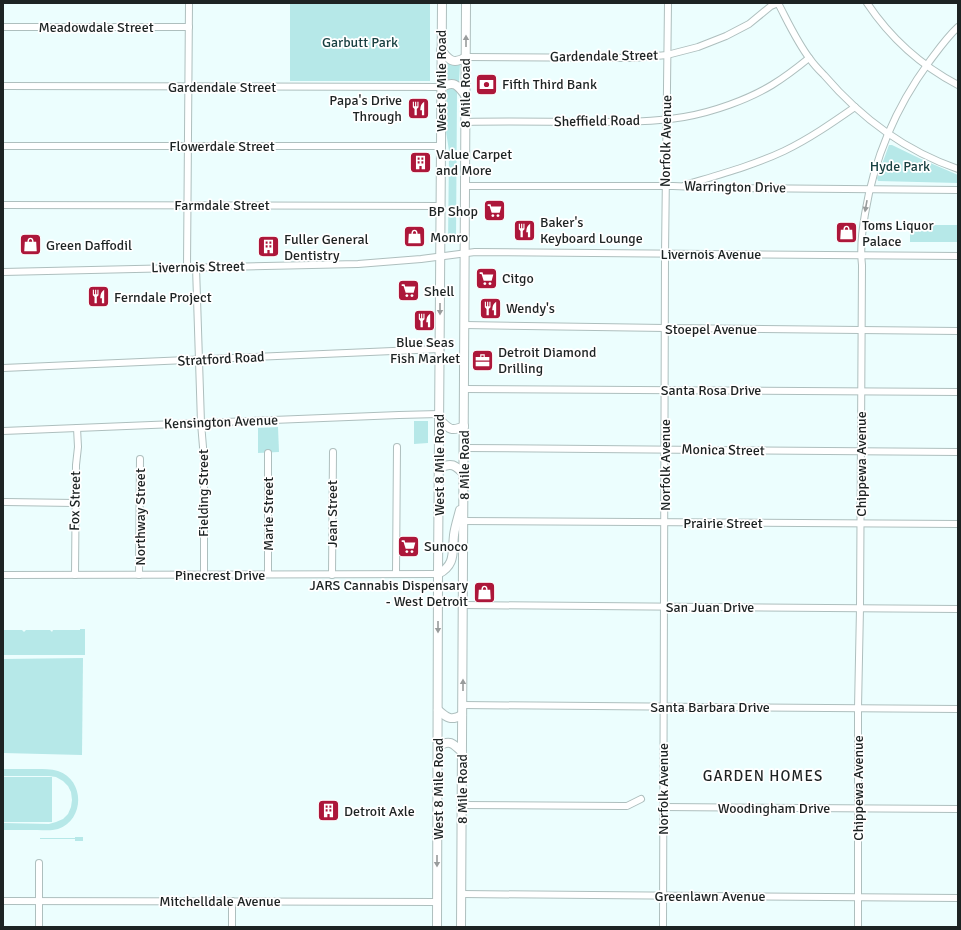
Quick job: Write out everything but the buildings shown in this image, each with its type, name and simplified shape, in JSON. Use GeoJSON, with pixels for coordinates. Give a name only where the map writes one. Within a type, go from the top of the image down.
{"type":"FeatureCollection","features":[{"type":"Feature","properties":{"kind":"highway","name":"West 8 Mile Road"},"geometry":{"type":"LineString","coordinates":[[437,927],[442,3]]}},
{"type":"Feature","properties":{"kind":"highway","name":"8 Mile Road"},"geometry":{"type":"LineString","coordinates":[[461,927],[466,3]]}},
{"type":"Feature","properties":{"kind":"highway"},"geometry":{"type":"LineString","coordinates":[[441,50],[447,57],[454,61],[466,57]]}},
{"type":"Feature","properties":{"kind":"highway"},"geometry":{"type":"LineString","coordinates":[[441,87],[453,83],[460,87],[465,95]]}},
{"type":"Feature","properties":{"kind":"highway"},"geometry":{"type":"LineString","coordinates":[[439,417],[448,428],[452,430],[464,426]]}},
{"type":"Feature","properties":{"kind":"highway"},"geometry":{"type":"LineString","coordinates":[[439,468],[446,465],[452,465],[464,474]]}},
{"type":"Feature","properties":{"kind":"highway"},"geometry":{"type":"LineString","coordinates":[[438,574],[447,568],[452,558],[454,535],[464,496]]}},
{"type":"Feature","properties":{"kind":"highway"},"geometry":{"type":"LineString","coordinates":[[438,710],[444,716],[451,718],[462,715]]}},
{"type":"Feature","properties":{"kind":"highway"},"geometry":{"type":"LineString","coordinates":[[438,747],[449,743],[456,746],[462,752]]}},
{"type":"Feature","properties":{"kind":"street"},"geometry":{"type":"LineString","coordinates":[[187,268],[189,3]]}},
{"type":"Feature","properties":{"kind":"street","name":"Norfolk Avenue"},"geometry":{"type":"LineString","coordinates":[[663,927],[665,254],[668,3]]}},
{"type":"Feature","properties":{"kind":"street"},"geometry":{"type":"LineString","coordinates":[[778,3],[794,33],[810,58],[832,85],[855,107],[888,134],[925,155],[958,169]]}},
{"type":"Feature","properties":{"kind":"street","name":"Gardendale Street"},"geometry":{"type":"LineString","coordinates":[[466,57],[634,58],[667,55],[698,47],[726,36],[749,24],[771,6],[778,3]]}},
{"type":"Feature","properties":{"kind":"street"},"geometry":{"type":"LineString","coordinates":[[867,3],[875,16],[892,36],[926,66],[958,85]]}},
{"type":"Feature","properties":{"kind":"street","name":"Meadowdale Street"},"geometry":{"type":"LineString","coordinates":[[3,27],[189,27]]}},
{"type":"Feature","properties":{"kind":"street","name":"Chippewa Avenue"},"geometry":{"type":"LineString","coordinates":[[858,927],[858,708],[862,330],[862,265],[860,246],[869,189],[882,146],[895,117],[926,66],[958,27]]}},
{"type":"Feature","properties":{"kind":"street","name":"Sheffield Road"},"geometry":{"type":"LineString","coordinates":[[465,122],[615,122],[685,117],[744,99],[772,84],[810,58]]}},
{"type":"Feature","properties":{"kind":"street","name":"Gardendale Street"},"geometry":{"type":"LineString","coordinates":[[3,86],[441,87]]}},
{"type":"Feature","properties":{"kind":"street"},"geometry":{"type":"LineString","coordinates":[[680,186],[742,168],[783,151],[823,129],[855,107]]}},
{"type":"Feature","properties":{"kind":"street","name":"Flowerdale Street"},"geometry":{"type":"LineString","coordinates":[[3,146],[441,146]]}},
{"type":"Feature","properties":{"kind":"street","name":"Warrington Drive"},"geometry":{"type":"LineString","coordinates":[[465,186],[680,186],[723,188],[958,190]]}},
{"type":"Feature","properties":{"kind":"street","name":"Farmdale Street"},"geometry":{"type":"LineString","coordinates":[[3,205],[440,206]]}},
{"type":"Feature","properties":{"kind":"street","name":"Livernois Avenue"},"geometry":{"type":"LineString","coordinates":[[464,253],[958,256]]}},
{"type":"Feature","properties":{"kind":"street","name":"Livernois Street"},"geometry":{"type":"LineString","coordinates":[[3,272],[358,264],[421,259],[464,253]]}},
{"type":"Feature","properties":{"kind":"street","name":"Fielding Street"},"geometry":{"type":"LineString","coordinates":[[196,267],[201,423],[204,459],[204,575]]}},
{"type":"Feature","properties":{"kind":"street","name":"Stoepel Avenue"},"geometry":{"type":"LineString","coordinates":[[464,325],[958,330]]}},
{"type":"Feature","properties":{"kind":"street","name":"Stratford Road"},"geometry":{"type":"LineString","coordinates":[[3,368],[440,349]]}},
{"type":"Feature","properties":{"kind":"street","name":"Santa Rosa Drive"},"geometry":{"type":"LineString","coordinates":[[464,389],[958,392]]}},
{"type":"Feature","properties":{"kind":"street","name":"Kensington Avenue"},"geometry":{"type":"LineString","coordinates":[[3,431],[201,423],[439,417]]}},
{"type":"Feature","properties":{"kind":"street","name":"Fox Street"},"geometry":{"type":"LineString","coordinates":[[75,575],[75,503],[78,447],[77,428]]}},
{"type":"Feature","properties":{"kind":"street"},"geometry":{"type":"LineString","coordinates":[[396,574],[397,447]]}},
{"type":"Feature","properties":{"kind":"street","name":"Monica Street"},"geometry":{"type":"LineString","coordinates":[[464,448],[958,452]]}},
{"type":"Feature","properties":{"kind":"street","name":"Jean Street"},"geometry":{"type":"LineString","coordinates":[[332,575],[333,452]]}},
{"type":"Feature","properties":{"kind":"street","name":"Marie Street"},"geometry":{"type":"LineString","coordinates":[[268,453],[268,574]]}},
{"type":"Feature","properties":{"kind":"street","name":"Northway Street"},"geometry":{"type":"LineString","coordinates":[[139,575],[140,459]]}},
{"type":"Feature","properties":{"kind":"street"},"geometry":{"type":"LineString","coordinates":[[5,502],[75,503]]}},
{"type":"Feature","properties":{"kind":"street","name":"Prairie Street"},"geometry":{"type":"LineString","coordinates":[[463,521],[958,524]]}},
{"type":"Feature","properties":{"kind":"street","name":"Pinecrest Drive"},"geometry":{"type":"LineString","coordinates":[[3,575],[438,574]]}},
{"type":"Feature","properties":{"kind":"street","name":"San Juan Drive"},"geometry":{"type":"LineString","coordinates":[[463,605],[958,609]]}},
{"type":"Feature","properties":{"kind":"street","name":"Santa Barbara Drive"},"geometry":{"type":"LineString","coordinates":[[462,705],[958,709]]}},
{"type":"Feature","properties":{"kind":"street"},"geometry":{"type":"LineString","coordinates":[[462,805],[627,806],[641,799]]}},
{"type":"Feature","properties":{"kind":"street","name":"Woodingham Drive"},"geometry":{"type":"LineString","coordinates":[[663,807],[958,809]]}},
{"type":"Feature","properties":{"kind":"street"},"geometry":{"type":"LineString","coordinates":[[39,863],[39,927]]}},
{"type":"Feature","properties":{"kind":"street","name":"Greenlawn Avenue"},"geometry":{"type":"LineString","coordinates":[[462,894],[958,898]]}},
{"type":"Feature","properties":{"kind":"street","name":"Mitchelldale Avenue"},"geometry":{"type":"LineString","coordinates":[[3,901],[437,902]]}},
{"type":"Feature","properties":{"kind":"street"},"geometry":{"type":"LineString","coordinates":[[232,901],[232,927]]}},
{"type":"Feature","properties":{"kind":"green space","name":"Garbutt Park"},"geometry":{"type":"Polygon","coordinates":[[[290,3],[430,3],[430,81],[290,81],[290,3]]]}},
{"type":"Feature","properties":{"kind":"green space"},"geometry":{"type":"Polygon","coordinates":[[[447,62],[453,65],[460,64],[459,82],[453,79],[447,79],[447,62]]]}},
{"type":"Feature","properties":{"kind":"green space"},"geometry":{"type":"Polygon","coordinates":[[[451,87],[456,90],[457,93],[456,242],[448,243],[449,151],[446,131],[447,89],[451,87]]]}},
{"type":"Feature","properties":{"kind":"green space","name":"Hyde Park"},"geometry":{"type":"Polygon","coordinates":[[[889,145],[958,175],[958,183],[878,181],[877,178],[889,145]]]}},
{"type":"Feature","properties":{"kind":"green space"},"geometry":{"type":"Polygon","coordinates":[[[910,225],[958,225],[958,242],[910,242],[910,225]]]}},
{"type":"Feature","properties":{"kind":"green space"},"geometry":{"type":"Polygon","coordinates":[[[414,421],[428,421],[428,443],[414,444],[414,421]]]}},
{"type":"Feature","properties":{"kind":"green space"},"geometry":{"type":"Polygon","coordinates":[[[278,427],[279,452],[258,453],[258,428],[278,427]]]}},
{"type":"Feature","properties":{"kind":"green space"},"geometry":{"type":"Polygon","coordinates":[[[85,629],[85,655],[3,655],[3,630],[22,630],[24,632],[26,630],[50,630],[52,632],[53,630],[85,629]]]}},
{"type":"Feature","properties":{"kind":"green space"},"geometry":{"type":"Polygon","coordinates":[[[83,658],[82,755],[3,753],[3,659],[83,658]]]}},
{"type":"Feature","properties":{"kind":"green space"},"geometry":{"type":"Polygon","coordinates":[[[3,769],[50,769],[67,776],[77,791],[77,809],[73,817],[67,824],[55,830],[3,830],[3,823],[49,824],[63,819],[68,814],[72,800],[71,792],[68,786],[56,777],[3,776],[3,769]]]}},
{"type":"Feature","properties":{"kind":"green space"},"geometry":{"type":"Polygon","coordinates":[[[3,777],[52,777],[52,822],[3,822],[3,777]]]}},
{"type":"Feature","properties":{"kind":"green space"},"geometry":{"type":"Polygon","coordinates":[[[83,837],[83,841],[75,841],[75,839],[40,839],[75,838],[83,837]]]}},
{"type":"Feature","properties":{"kind":"place","name":"Fifth Third Bank"},"geometry":{"type":"Point","coordinates":[487,84]}},
{"type":"Feature","properties":{"kind":"place","name":"Papa's Drive Through"},"geometry":{"type":"Point","coordinates":[418,108]}},
{"type":"Feature","properties":{"kind":"place","name":"Value Carpet and More"},"geometry":{"type":"Point","coordinates":[420,162]}},
{"type":"Feature","properties":{"kind":"place","name":"BP Shop"},"geometry":{"type":"Point","coordinates":[494,211]}},
{"type":"Feature","properties":{"kind":"place","name":"Baker's Keyboard Lounge"},"geometry":{"type":"Point","coordinates":[524,230]}},
{"type":"Feature","properties":{"kind":"place","name":"Toms Liquor Palace"},"geometry":{"type":"Point","coordinates":[846,233]}},
{"type":"Feature","properties":{"kind":"place","name":"Monro"},"geometry":{"type":"Point","coordinates":[415,237]}},
{"type":"Feature","properties":{"kind":"place","name":"Green Daffodil"},"geometry":{"type":"Point","coordinates":[30,245]}},
{"type":"Feature","properties":{"kind":"place","name":"Fuller General Dentistry"},"geometry":{"type":"Point","coordinates":[268,247]}},
{"type":"Feature","properties":{"kind":"place","name":"Citgo"},"geometry":{"type":"Point","coordinates":[486,278]}},
{"type":"Feature","properties":{"kind":"place","name":"Shell"},"geometry":{"type":"Point","coordinates":[409,291]}},
{"type":"Feature","properties":{"kind":"place","name":"Ferndale Project"},"geometry":{"type":"Point","coordinates":[98,297]}},
{"type":"Feature","properties":{"kind":"place","name":"Wendy's"},"geometry":{"type":"Point","coordinates":[490,308]}},
{"type":"Feature","properties":{"kind":"place","name":"Blue Seas Fish Market"},"geometry":{"type":"Point","coordinates":[425,320]}},
{"type":"Feature","properties":{"kind":"place","name":"Detroit Diamond Drilling"},"geometry":{"type":"Point","coordinates":[483,360]}},
{"type":"Feature","properties":{"kind":"place","name":"Sunoco"},"geometry":{"type":"Point","coordinates":[409,546]}},
{"type":"Feature","properties":{"kind":"place","name":"JARS Cannabis Dispensary - West Detroit"},"geometry":{"type":"Point","coordinates":[484,593]}},
{"type":"Feature","properties":{"kind":"place","name":"Detroit Axle"},"geometry":{"type":"Point","coordinates":[328,811]}},
{"type":"Feature","properties":{"kind":"district","name":"GARDEN HOMES"},"geometry":{"type":"Point","coordinates":[763,776]}}]}
